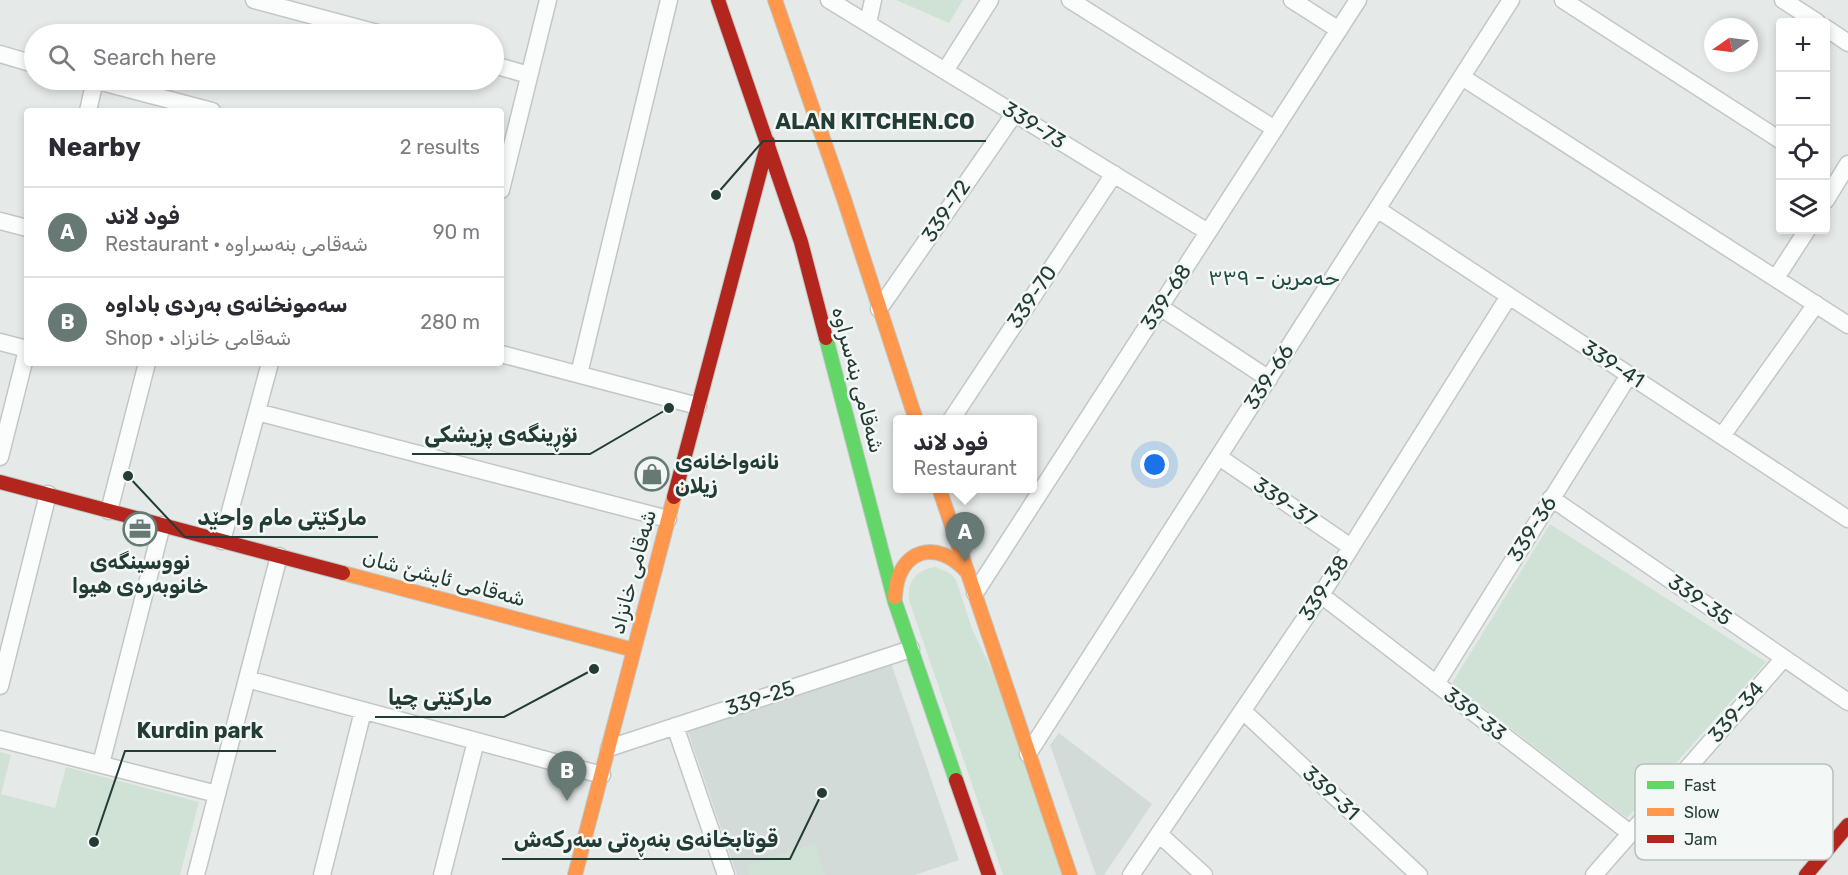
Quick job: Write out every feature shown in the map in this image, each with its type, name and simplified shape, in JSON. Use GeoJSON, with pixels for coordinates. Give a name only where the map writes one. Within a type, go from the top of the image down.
{"type":"FeatureCollection","features":[{"type":"Feature","properties":{"kind":"main road","name":"شەقامی بنەسراوە"},"geometry":{"type":"LineString","coordinates":[[718,0],[801,242],[896,603],[987,874]]}},
{"type":"Feature","properties":{"kind":"main road","name":"شەقامی بنەسراوە"},"geometry":{"type":"LineString","coordinates":[[775,0],[844,199],[914,415]]}},
{"type":"Feature","properties":{"kind":"main road","name":"شەقامی خانزاد"},"geometry":{"type":"LineString","coordinates":[[575,875],[768,142]]}},
{"type":"Feature","properties":{"kind":"main road","name":"شەقامی ئایشێ شان"},"geometry":{"type":"LineString","coordinates":[[0,482],[634,650]]}},
{"type":"Feature","properties":{"kind":"main road"},"geometry":{"type":"LineString","coordinates":[[940,493],[1070,875]]}},
{"type":"Feature","properties":{"kind":"main road"},"geometry":{"type":"LineString","coordinates":[[896,603],[897,576],[903,566],[916,555],[933,551],[944,553],[959,561],[968,573]]}},
{"type":"Feature","properties":{"kind":"main road"},"geometry":{"type":"LineString","coordinates":[[1833,843],[1848,825]]}},
{"type":"Feature","properties":{"kind":"main road"},"geometry":{"type":"LineString","coordinates":[[1806,875],[1819,860]]}},
{"type":"Feature","properties":{"kind":"street"},"geometry":{"type":"LineString","coordinates":[[254,0],[344,24]]}},
{"type":"Feature","properties":{"kind":"street"},"geometry":{"type":"LineString","coordinates":[[504,177],[548,0]]}},
{"type":"Feature","properties":{"kind":"street"},"geometry":{"type":"LineString","coordinates":[[579,374],[669,0]]}},
{"type":"Feature","properties":{"kind":"street","name":"339-73"},"geometry":{"type":"LineString","coordinates":[[829,0],[1208,232]]}},
{"type":"Feature","properties":{"kind":"street"},"geometry":{"type":"LineString","coordinates":[[868,23],[873,0]]}},
{"type":"Feature","properties":{"kind":"street"},"geometry":{"type":"LineString","coordinates":[[945,71],[990,0]]}},
{"type":"Feature","properties":{"kind":"street"},"geometry":{"type":"LineString","coordinates":[[1070,0],[1275,129]]}},
{"type":"Feature","properties":{"kind":"street"},"geometry":{"type":"LineString","coordinates":[[1292,0],[1339,30]]}},
{"type":"Feature","properties":{"kind":"street","name":"339-68"},"geometry":{"type":"LineString","coordinates":[[975,593],[1358,0]]}},
{"type":"Feature","properties":{"kind":"street","name":"339-66"},"geometry":{"type":"LineString","coordinates":[[1028,754],[1510,0]]}},
{"type":"Feature","properties":{"kind":"street"},"geometry":{"type":"LineString","coordinates":[[1563,0],[1776,137]]}},
{"type":"Feature","properties":{"kind":"street"},"geometry":{"type":"LineString","coordinates":[[1783,0],[1810,18]]}},
{"type":"Feature","properties":{"kind":"street"},"geometry":{"type":"LineString","coordinates":[[1811,18],[1814,0]]}},
{"type":"Feature","properties":{"kind":"street"},"geometry":{"type":"LineString","coordinates":[[1830,31],[1848,43]]}},
{"type":"Feature","properties":{"kind":"street"},"geometry":{"type":"LineString","coordinates":[[0,54],[24,61]]}},
{"type":"Feature","properties":{"kind":"street"},"geometry":{"type":"LineString","coordinates":[[504,68],[529,75]]}},
{"type":"Feature","properties":{"kind":"street"},"geometry":{"type":"LineString","coordinates":[[1462,77],[1848,325]]}},
{"type":"Feature","properties":{"kind":"street"},"geometry":{"type":"LineString","coordinates":[[88,108],[92,90]]}},
{"type":"Feature","properties":{"kind":"street"},"geometry":{"type":"LineString","coordinates":[[133,90],[201,108]]}},
{"type":"Feature","properties":{"kind":"street","name":"339-72"},"geometry":{"type":"LineString","coordinates":[[879,309],[1014,113]]}},
{"type":"Feature","properties":{"kind":"street"},"geometry":{"type":"LineString","coordinates":[[1830,190],[1838,170]]}},
{"type":"Feature","properties":{"kind":"street","name":"339-70"},"geometry":{"type":"LineString","coordinates":[[954,415],[1114,174]]}},
{"type":"Feature","properties":{"kind":"street","name":"339-41"},"geometry":{"type":"LineString","coordinates":[[1377,209],[1848,519]]}},
{"type":"Feature","properties":{"kind":"street"},"geometry":{"type":"LineString","coordinates":[[0,221],[24,227]]}},
{"type":"Feature","properties":{"kind":"street"},"geometry":{"type":"LineString","coordinates":[[1776,278],[1804,234]]}},
{"type":"Feature","properties":{"kind":"street","name":"339-38"},"geometry":{"type":"LineString","coordinates":[[1131,875],[1321,595],[1509,296]]}},
{"type":"Feature","properties":{"kind":"street"},"geometry":{"type":"LineString","coordinates":[[1722,436],[1816,304]]}},
{"type":"Feature","properties":{"kind":"street"},"geometry":{"type":"LineString","coordinates":[[1160,307],[1269,379]]}},
{"type":"Feature","properties":{"kind":"street"},"geometry":{"type":"LineString","coordinates":[[0,342],[24,349]]}},
{"type":"Feature","properties":{"kind":"street"},"geometry":{"type":"LineString","coordinates":[[504,355],[698,406]]}},
{"type":"Feature","properties":{"kind":"street"},"geometry":{"type":"LineString","coordinates":[[0,457],[24,362]]}},
{"type":"Feature","properties":{"kind":"street"},"geometry":{"type":"LineString","coordinates":[[109,511],[146,366]]}},
{"type":"Feature","properties":{"kind":"street"},"geometry":{"type":"LineString","coordinates":[[222,541],[269,366]]}},
{"type":"Feature","properties":{"kind":"street","name":"339-36"},"geometry":{"type":"LineString","coordinates":[[1436,684],[1629,375]]}},
{"type":"Feature","properties":{"kind":"street"},"geometry":{"type":"LineString","coordinates":[[256,412],[668,519]]}},
{"type":"Feature","properties":{"kind":"street","name":"339-37"},"geometry":{"type":"LineString","coordinates":[[1219,457],[1351,547]]}},
{"type":"Feature","properties":{"kind":"street"},"geometry":{"type":"LineString","coordinates":[[0,686],[48,494]]}},
{"type":"Feature","properties":{"kind":"street","name":"339-35"},"geometry":{"type":"LineString","coordinates":[[1551,498],[1848,702]]}},
{"type":"Feature","properties":{"kind":"street"},"geometry":{"type":"LineString","coordinates":[[101,765],[162,525]]}},
{"type":"Feature","properties":{"kind":"street"},"geometry":{"type":"LineString","coordinates":[[196,875],[279,556]]}},
{"type":"Feature","properties":{"kind":"street","name":"339-33"},"geometry":{"type":"LineString","coordinates":[[1321,595],[1630,833]]}},
{"type":"Feature","properties":{"kind":"street","name":"339-25"},"geometry":{"type":"LineString","coordinates":[[609,748],[911,649]]}},
{"type":"Feature","properties":{"kind":"street","name":"339-34"},"geometry":{"type":"LineString","coordinates":[[1691,764],[1784,658]]}},
{"type":"Feature","properties":{"kind":"street"},"geometry":{"type":"LineString","coordinates":[[247,679],[602,775]]}},
{"type":"Feature","properties":{"kind":"street"},"geometry":{"type":"LineString","coordinates":[[322,875],[363,711]]}},
{"type":"Feature","properties":{"kind":"street","name":"339-31"},"geometry":{"type":"LineString","coordinates":[[1243,711],[1419,875]]}},
{"type":"Feature","properties":{"kind":"street"},"geometry":{"type":"LineString","coordinates":[[675,726],[726,875]]}},
{"type":"Feature","properties":{"kind":"street"},"geometry":{"type":"LineString","coordinates":[[0,739],[217,794]]}},
{"type":"Feature","properties":{"kind":"street"},"geometry":{"type":"LineString","coordinates":[[442,875],[476,741]]}},
{"type":"Feature","properties":{"kind":"street","name":"339-34"},"geometry":{"type":"LineString","coordinates":[[1594,875],[1635,827]]}},
{"type":"Feature","properties":{"kind":"street"},"geometry":{"type":"LineString","coordinates":[[1159,834],[1204,875]]}},
{"type":"Feature","properties":{"kind":"shaded area"},"geometry":{"type":"Polygon","coordinates":[[[890,660],[959,860],[915,875],[737,875],[686,726],[890,660]]]}},
{"type":"Feature","properties":{"kind":"shaded area"},"geometry":{"type":"Polygon","coordinates":[[[1059,733],[1152,804],[1104,875],[1096,875],[1050,745],[1059,733]]]}},
{"type":"Feature","properties":{"kind":"green space"},"geometry":{"type":"Polygon","coordinates":[[[896,0],[963,0],[949,23],[896,0]]]}},
{"type":"Feature","properties":{"kind":"green space"},"geometry":{"type":"Polygon","coordinates":[[[1550,524],[1766,662],[1675,764],[1635,764],[1635,809],[1627,818],[1452,683],[1550,524]]]}},
{"type":"Feature","properties":{"kind":"green space"},"geometry":{"type":"Polygon","coordinates":[[[936,567],[951,574],[956,580],[972,629],[992,670],[1064,875],[1003,875],[909,600],[910,587],[915,577],[923,570],[936,567]]]}},
{"type":"Feature","properties":{"kind":"green space"},"geometry":{"type":"Polygon","coordinates":[[[0,752],[11,755],[1,794],[55,808],[66,767],[199,802],[180,875],[0,875],[0,752]]]}},
{"type":"Feature","properties":{"kind":"green space"},"geometry":{"type":"Polygon","coordinates":[[[814,843],[825,875],[749,875],[747,866],[814,843]]]}},
{"type":"Feature","properties":{"kind":"traffic: fast"},"geometry":{"type":"LineString","coordinates":[[826,338],[895,602],[956,780]]}},
{"type":"Feature","properties":{"kind":"traffic: slow"},"geometry":{"type":"LineString","coordinates":[[775,0],[844,199],[914,415]]}},
{"type":"Feature","properties":{"kind":"traffic: slow"},"geometry":{"type":"LineString","coordinates":[[941,493],[1070,875]]}},
{"type":"Feature","properties":{"kind":"traffic: slow"},"geometry":{"type":"LineString","coordinates":[[575,875],[674,497]]}},
{"type":"Feature","properties":{"kind":"traffic: slow"},"geometry":{"type":"LineString","coordinates":[[895,597],[897,581],[903,568],[911,559],[921,554],[932,552],[944,555],[968,573]]}},
{"type":"Feature","properties":{"kind":"traffic: slow"},"geometry":{"type":"LineString","coordinates":[[343,573],[634,650]]}},
{"type":"Feature","properties":{"kind":"traffic: jam"},"geometry":{"type":"LineString","coordinates":[[718,0],[801,242],[826,338]]}},
{"type":"Feature","properties":{"kind":"traffic: jam"},"geometry":{"type":"LineString","coordinates":[[674,497],[768,142]]}},
{"type":"Feature","properties":{"kind":"traffic: jam"},"geometry":{"type":"LineString","coordinates":[[0,482],[343,573]]}},
{"type":"Feature","properties":{"kind":"traffic: jam"},"geometry":{"type":"LineString","coordinates":[[956,780],[989,875]]}},
{"type":"Feature","properties":{"kind":"traffic: jam"},"geometry":{"type":"LineString","coordinates":[[1833,843],[1848,825]]}},
{"type":"Feature","properties":{"kind":"traffic: jam"},"geometry":{"type":"LineString","coordinates":[[1806,875],[1819,860]]}},
{"type":"Feature","properties":{"kind":"place","name":"ALAN KITCHEN.CO"},"geometry":{"type":"Point","coordinates":[716,195]}},
{"type":"Feature","properties":{"kind":"place","name":"نۆڕینگەی پزیشکی"},"geometry":{"type":"Point","coordinates":[669,408]}},
{"type":"Feature","properties":{"kind":"place","name":"نانەواخانەی زیلان"},"geometry":{"type":"Point","coordinates":[652,474]}},
{"type":"Feature","properties":{"kind":"place","name":"مارکێتی مام واحێد"},"geometry":{"type":"Point","coordinates":[128,476]}},
{"type":"Feature","properties":{"kind":"place","name":"نووسینگەی خانوبەرەی هیوا"},"geometry":{"type":"Point","coordinates":[140,529]}},
{"type":"Feature","properties":{"kind":"place","name":"فود لاند"},"geometry":{"type":"Point","coordinates":[965,562]}},
{"type":"Feature","properties":{"kind":"place","name":"مارکێتی چیا"},"geometry":{"type":"Point","coordinates":[594,669]}},
{"type":"Feature","properties":{"kind":"place","name":"قوتابخانەی بنەڕەتی سەرکەش"},"geometry":{"type":"Point","coordinates":[822,793]}},
{"type":"Feature","properties":{"kind":"place","name":"سەمونخانەی بەردی باداوە"},"geometry":{"type":"Point","coordinates":[567,801]}},
{"type":"Feature","properties":{"kind":"place","name":"Kurdin park"},"geometry":{"type":"Point","coordinates":[94,842]}},
{"type":"Feature","properties":{"kind":"district","name":"حەمرین - ٣٣٩"},"geometry":{"type":"Point","coordinates":[1274,277]}}]}
